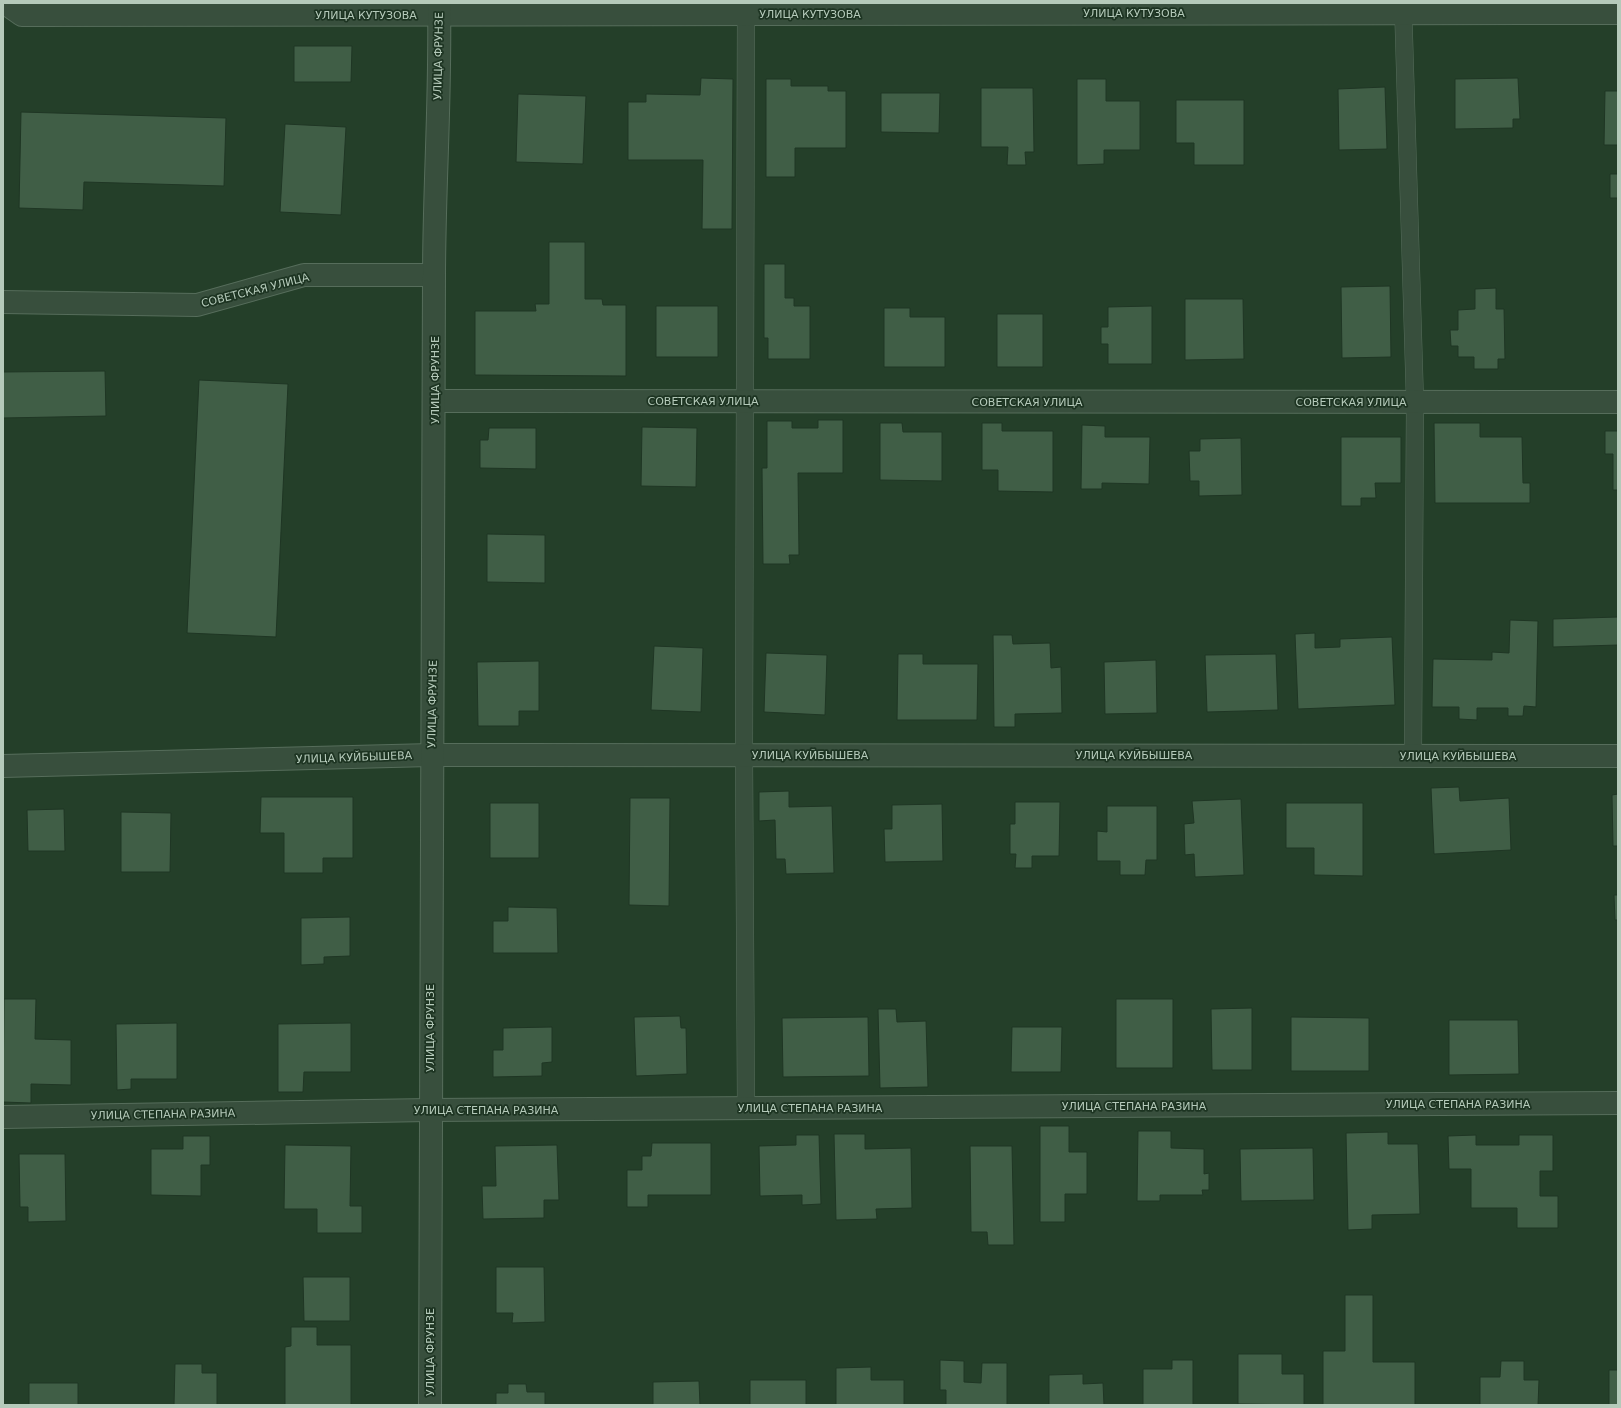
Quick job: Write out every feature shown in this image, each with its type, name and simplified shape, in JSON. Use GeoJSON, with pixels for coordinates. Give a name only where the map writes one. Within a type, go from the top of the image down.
{"type":"FeatureCollection","features":[{"type":"Feature","properties":{"kind":"street","name":"УЛИЦА КУТУЗОВА"},"geometry":{"type":"LineString","coordinates":[[5,3],[22,15],[439,9],[1403,8],[1618,12]]}},
{"type":"Feature","properties":{"kind":"street","name":"УЛИЦА ФРУНЗЕ"},"geometry":{"type":"LineString","coordinates":[[430,1405],[429,1110],[435,401],[434,275],[439,9]]}},
{"type":"Feature","properties":{"kind":"street","name":"СОВЕТСКАЯ УЛИЦА"},"geometry":{"type":"LineString","coordinates":[[3,302],[197,305],[304,275],[434,275]]}},
{"type":"Feature","properties":{"kind":"street","name":"СОВЕТСКАЯ УЛИЦА"},"geometry":{"type":"LineString","coordinates":[[435,401],[1618,402]]}},
{"type":"Feature","properties":{"kind":"street","name":"УЛИЦА КУЙБЫШЕВА"},"geometry":{"type":"LineString","coordinates":[[3,766],[431,755],[1618,756]]}},
{"type":"Feature","properties":{"kind":"street","name":"УЛИЦА СТЕПАНА РАЗИНА"},"geometry":{"type":"LineString","coordinates":[[3,1117],[429,1110],[1618,1103]]}},
{"type":"Feature","properties":{"kind":"lane"},"geometry":{"type":"LineString","coordinates":[[1403,8],[1415,402],[1413,756]]}},
{"type":"Feature","properties":{"kind":"lane"},"geometry":{"type":"LineString","coordinates":[[746,9],[744,402],[746,1108]]}},
{"type":"Feature","properties":{"kind":"building"},"geometry":{"type":"Polygon","coordinates":[[[294,46],[352,46],[351,82],[294,82],[294,46]]]}},
{"type":"Feature","properties":{"kind":"building"},"geometry":{"type":"Polygon","coordinates":[[[701,78],[733,79],[732,229],[702,229],[703,160],[628,160],[628,102],[646,102],[646,94],[700,95],[701,78]]]}},
{"type":"Feature","properties":{"kind":"building"},"geometry":{"type":"Polygon","coordinates":[[[1518,78],[1520,119],[1513,119],[1513,128],[1455,129],[1455,79],[1518,78]]]}},
{"type":"Feature","properties":{"kind":"building"},"geometry":{"type":"Polygon","coordinates":[[[766,79],[791,79],[791,86],[828,86],[828,91],[846,91],[846,148],[795,148],[795,177],[766,177],[766,79]]]}},
{"type":"Feature","properties":{"kind":"building"},"geometry":{"type":"Polygon","coordinates":[[[1077,79],[1106,79],[1106,101],[1140,101],[1140,150],[1104,150],[1104,164],[1077,165],[1077,79]]]}},
{"type":"Feature","properties":{"kind":"building"},"geometry":{"type":"Polygon","coordinates":[[[1385,87],[1387,149],[1339,150],[1338,89],[1385,87]]]}},
{"type":"Feature","properties":{"kind":"building"},"geometry":{"type":"Polygon","coordinates":[[[981,88],[1033,88],[1034,152],[1025,152],[1026,165],[1007,165],[1008,147],[981,147],[981,88]]]}},
{"type":"Feature","properties":{"kind":"building"},"geometry":{"type":"Polygon","coordinates":[[[1605,91],[1618,91],[1618,145],[1604,145],[1605,91]]]}},
{"type":"Feature","properties":{"kind":"building"},"geometry":{"type":"Polygon","coordinates":[[[881,93],[940,93],[939,133],[881,132],[881,93]]]}},
{"type":"Feature","properties":{"kind":"building"},"geometry":{"type":"Polygon","coordinates":[[[518,94],[586,96],[583,164],[516,162],[518,94]]]}},
{"type":"Feature","properties":{"kind":"building"},"geometry":{"type":"Polygon","coordinates":[[[1176,100],[1244,100],[1244,165],[1194,165],[1194,143],[1176,143],[1176,100]]]}},
{"type":"Feature","properties":{"kind":"building"},"geometry":{"type":"Polygon","coordinates":[[[21,112],[226,118],[224,186],[84,182],[83,210],[19,208],[21,112]]]}},
{"type":"Feature","properties":{"kind":"building"},"geometry":{"type":"Polygon","coordinates":[[[285,124],[346,127],[341,215],[280,212],[285,124]]]}},
{"type":"Feature","properties":{"kind":"building"},"geometry":{"type":"Polygon","coordinates":[[[1610,174],[1618,174],[1618,198],[1610,198],[1610,174]]]}},
{"type":"Feature","properties":{"kind":"building"},"geometry":{"type":"Polygon","coordinates":[[[549,242],[585,242],[585,299],[602,299],[603,305],[626,305],[626,376],[475,375],[475,311],[536,311],[535,304],[549,304],[549,242]]]}},
{"type":"Feature","properties":{"kind":"building"},"geometry":{"type":"Polygon","coordinates":[[[764,264],[785,264],[785,298],[794,298],[794,306],[810,306],[810,359],[768,359],[768,338],[764,338],[764,264]]]}},
{"type":"Feature","properties":{"kind":"building"},"geometry":{"type":"Polygon","coordinates":[[[1390,286],[1391,357],[1342,358],[1341,287],[1390,286]]]}},
{"type":"Feature","properties":{"kind":"building"},"geometry":{"type":"Polygon","coordinates":[[[1496,288],[1496,309],[1504,309],[1505,359],[1498,359],[1498,369],[1474,369],[1474,357],[1458,357],[1458,346],[1451,346],[1450,330],[1458,330],[1458,310],[1475,309],[1475,289],[1496,288]]]}},
{"type":"Feature","properties":{"kind":"building"},"geometry":{"type":"Polygon","coordinates":[[[1185,299],[1243,299],[1244,359],[1185,360],[1185,299]]]}},
{"type":"Feature","properties":{"kind":"building"},"geometry":{"type":"Polygon","coordinates":[[[656,306],[718,306],[718,357],[656,357],[656,306]]]}},
{"type":"Feature","properties":{"kind":"building"},"geometry":{"type":"Polygon","coordinates":[[[1152,306],[1152,364],[1108,364],[1108,344],[1101,344],[1101,327],[1108,327],[1108,307],[1152,306]]]}},
{"type":"Feature","properties":{"kind":"building"},"geometry":{"type":"Polygon","coordinates":[[[884,308],[910,308],[910,317],[945,317],[945,367],[884,367],[884,308]]]}},
{"type":"Feature","properties":{"kind":"building"},"geometry":{"type":"Polygon","coordinates":[[[997,314],[1043,314],[1043,367],[997,367],[997,314]]]}},
{"type":"Feature","properties":{"kind":"building"},"geometry":{"type":"Polygon","coordinates":[[[105,371],[106,416],[3,418],[3,372],[105,371]]]}},
{"type":"Feature","properties":{"kind":"building"},"geometry":{"type":"Polygon","coordinates":[[[199,380],[288,384],[276,637],[187,633],[199,380]]]}},
{"type":"Feature","properties":{"kind":"building"},"geometry":{"type":"Polygon","coordinates":[[[818,420],[843,420],[843,473],[798,473],[799,555],[789,555],[790,564],[763,564],[762,468],[767,468],[767,421],[792,421],[792,428],[818,428],[818,420]]]}},
{"type":"Feature","properties":{"kind":"building"},"geometry":{"type":"Polygon","coordinates":[[[880,423],[902,423],[903,432],[942,432],[942,481],[880,480],[880,423]]]}},
{"type":"Feature","properties":{"kind":"building"},"geometry":{"type":"Polygon","coordinates":[[[982,423],[1002,423],[1002,431],[1053,431],[1053,492],[998,491],[998,470],[982,470],[982,423]]]}},
{"type":"Feature","properties":{"kind":"building"},"geometry":{"type":"Polygon","coordinates":[[[1434,423],[1480,423],[1480,437],[1522,437],[1523,483],[1530,483],[1530,503],[1435,503],[1434,423]]]}},
{"type":"Feature","properties":{"kind":"building"},"geometry":{"type":"Polygon","coordinates":[[[1082,425],[1105,426],[1105,437],[1150,437],[1149,484],[1102,483],[1102,489],[1081,489],[1082,425]]]}},
{"type":"Feature","properties":{"kind":"building"},"geometry":{"type":"Polygon","coordinates":[[[642,427],[697,428],[696,487],[641,486],[642,427]]]}},
{"type":"Feature","properties":{"kind":"building"},"geometry":{"type":"Polygon","coordinates":[[[489,428],[536,428],[536,469],[480,468],[480,440],[488,440],[489,428]]]}},
{"type":"Feature","properties":{"kind":"building"},"geometry":{"type":"Polygon","coordinates":[[[1605,431],[1618,431],[1618,490],[1613,490],[1613,454],[1605,454],[1605,431]]]}},
{"type":"Feature","properties":{"kind":"building"},"geometry":{"type":"Polygon","coordinates":[[[1341,437],[1401,437],[1401,483],[1375,483],[1376,498],[1361,498],[1361,506],[1341,506],[1341,437]]]}},
{"type":"Feature","properties":{"kind":"building"},"geometry":{"type":"Polygon","coordinates":[[[1241,438],[1242,495],[1199,496],[1199,481],[1190,481],[1189,451],[1200,451],[1200,439],[1241,438]]]}},
{"type":"Feature","properties":{"kind":"building"},"geometry":{"type":"Polygon","coordinates":[[[487,534],[545,535],[545,583],[487,582],[487,534]]]}},
{"type":"Feature","properties":{"kind":"building"},"geometry":{"type":"Polygon","coordinates":[[[1618,617],[1618,645],[1553,647],[1553,619],[1618,617]]]}},
{"type":"Feature","properties":{"kind":"building"},"geometry":{"type":"Polygon","coordinates":[[[1510,620],[1538,621],[1536,707],[1524,706],[1523,716],[1508,716],[1508,708],[1477,708],[1477,720],[1459,719],[1459,707],[1432,707],[1433,659],[1492,660],[1492,652],[1509,653],[1510,620]]]}},
{"type":"Feature","properties":{"kind":"building"},"geometry":{"type":"Polygon","coordinates":[[[1315,633],[1315,648],[1340,647],[1340,639],[1392,637],[1395,705],[1298,709],[1295,634],[1315,633]]]}},
{"type":"Feature","properties":{"kind":"building"},"geometry":{"type":"Polygon","coordinates":[[[993,635],[1012,635],[1013,644],[1050,643],[1051,668],[1061,667],[1062,713],[1015,714],[1015,727],[994,727],[993,635]]]}},
{"type":"Feature","properties":{"kind":"building"},"geometry":{"type":"Polygon","coordinates":[[[654,646],[703,648],[701,712],[651,710],[654,646]]]}},
{"type":"Feature","properties":{"kind":"building"},"geometry":{"type":"Polygon","coordinates":[[[766,653],[827,655],[825,715],[764,712],[766,653]]]}},
{"type":"Feature","properties":{"kind":"building"},"geometry":{"type":"Polygon","coordinates":[[[898,654],[923,654],[923,664],[978,664],[977,720],[897,720],[898,654]]]}},
{"type":"Feature","properties":{"kind":"building"},"geometry":{"type":"Polygon","coordinates":[[[1276,654],[1278,710],[1207,712],[1205,655],[1276,654]]]}},
{"type":"Feature","properties":{"kind":"building"},"geometry":{"type":"Polygon","coordinates":[[[1156,660],[1157,713],[1105,714],[1104,662],[1156,660]]]}},
{"type":"Feature","properties":{"kind":"building"},"geometry":{"type":"Polygon","coordinates":[[[539,661],[539,711],[519,711],[519,726],[478,726],[477,662],[539,661]]]}},
{"type":"Feature","properties":{"kind":"building"},"geometry":{"type":"Polygon","coordinates":[[[1459,787],[1460,801],[1509,798],[1511,850],[1434,854],[1431,788],[1459,787]]]}},
{"type":"Feature","properties":{"kind":"building"},"geometry":{"type":"Polygon","coordinates":[[[789,791],[789,807],[832,806],[834,873],[786,874],[785,859],[776,859],[775,820],[759,821],[759,792],[789,791]]]}},
{"type":"Feature","properties":{"kind":"building"},"geometry":{"type":"Polygon","coordinates":[[[1618,794],[1618,846],[1613,846],[1612,795],[1618,794]]]}},
{"type":"Feature","properties":{"kind":"building"},"geometry":{"type":"Polygon","coordinates":[[[261,797],[353,797],[353,858],[323,858],[323,873],[284,873],[284,833],[260,833],[261,797]]]}},
{"type":"Feature","properties":{"kind":"building"},"geometry":{"type":"Polygon","coordinates":[[[630,798],[670,798],[669,906],[629,905],[630,798]]]}},
{"type":"Feature","properties":{"kind":"building"},"geometry":{"type":"Polygon","coordinates":[[[1241,799],[1244,875],[1195,877],[1194,854],[1185,855],[1184,824],[1194,823],[1192,801],[1241,799]]]}},
{"type":"Feature","properties":{"kind":"building"},"geometry":{"type":"Polygon","coordinates":[[[1015,802],[1060,802],[1059,856],[1032,856],[1032,868],[1015,868],[1016,854],[1010,854],[1010,824],[1015,824],[1015,802]]]}},
{"type":"Feature","properties":{"kind":"building"},"geometry":{"type":"Polygon","coordinates":[[[490,803],[539,803],[539,858],[490,858],[490,803]]]}},
{"type":"Feature","properties":{"kind":"building"},"geometry":{"type":"Polygon","coordinates":[[[1286,803],[1363,803],[1363,876],[1314,875],[1314,848],[1286,848],[1286,803]]]}},
{"type":"Feature","properties":{"kind":"building"},"geometry":{"type":"Polygon","coordinates":[[[942,804],[943,861],[885,862],[884,829],[892,829],[892,805],[942,804]]]}},
{"type":"Feature","properties":{"kind":"building"},"geometry":{"type":"Polygon","coordinates":[[[1107,806],[1157,806],[1157,860],[1146,860],[1145,875],[1120,875],[1120,861],[1097,861],[1097,831],[1107,832],[1107,806]]]}},
{"type":"Feature","properties":{"kind":"building"},"geometry":{"type":"Polygon","coordinates":[[[64,809],[65,851],[28,851],[27,810],[64,809]]]}},
{"type":"Feature","properties":{"kind":"building"},"geometry":{"type":"Polygon","coordinates":[[[121,812],[171,813],[170,872],[121,872],[121,812]]]}},
{"type":"Feature","properties":{"kind":"building"},"geometry":{"type":"Polygon","coordinates":[[[1614,895],[1618,895],[1618,920],[1615,920],[1614,895]]]}},
{"type":"Feature","properties":{"kind":"building"},"geometry":{"type":"Polygon","coordinates":[[[508,907],[557,908],[558,953],[493,953],[493,921],[508,921],[508,907]]]}},
{"type":"Feature","properties":{"kind":"building"},"geometry":{"type":"Polygon","coordinates":[[[350,917],[350,956],[324,957],[324,964],[301,965],[301,918],[350,917]]]}},
{"type":"Feature","properties":{"kind":"building"},"geometry":{"type":"Polygon","coordinates":[[[4,999],[36,999],[35,1039],[71,1040],[71,1085],[31,1084],[31,1103],[3,1102],[4,999]]]}},
{"type":"Feature","properties":{"kind":"building"},"geometry":{"type":"Polygon","coordinates":[[[1116,999],[1173,999],[1173,1068],[1116,1068],[1116,999]]]}},
{"type":"Feature","properties":{"kind":"building"},"geometry":{"type":"Polygon","coordinates":[[[1252,1008],[1252,1070],[1212,1070],[1211,1009],[1252,1008]]]}},
{"type":"Feature","properties":{"kind":"building"},"geometry":{"type":"Polygon","coordinates":[[[878,1009],[896,1009],[897,1022],[926,1021],[928,1087],[880,1088],[878,1009]]]}},
{"type":"Feature","properties":{"kind":"building"},"geometry":{"type":"Polygon","coordinates":[[[680,1016],[681,1028],[686,1028],[687,1074],[636,1076],[634,1017],[680,1016]]]}},
{"type":"Feature","properties":{"kind":"building"},"geometry":{"type":"Polygon","coordinates":[[[868,1017],[869,1076],[783,1077],[782,1018],[868,1017]]]}},
{"type":"Feature","properties":{"kind":"building"},"geometry":{"type":"Polygon","coordinates":[[[1291,1017],[1369,1018],[1369,1071],[1291,1071],[1291,1017]]]}},
{"type":"Feature","properties":{"kind":"building"},"geometry":{"type":"Polygon","coordinates":[[[1449,1020],[1518,1020],[1519,1074],[1449,1075],[1449,1020]]]}},
{"type":"Feature","properties":{"kind":"building"},"geometry":{"type":"Polygon","coordinates":[[[177,1023],[177,1079],[131,1079],[131,1089],[117,1090],[116,1024],[177,1023]]]}},
{"type":"Feature","properties":{"kind":"building"},"geometry":{"type":"Polygon","coordinates":[[[351,1023],[351,1072],[304,1072],[303,1092],[278,1092],[278,1024],[351,1023]]]}},
{"type":"Feature","properties":{"kind":"building"},"geometry":{"type":"Polygon","coordinates":[[[552,1027],[552,1062],[542,1063],[542,1076],[493,1077],[493,1050],[503,1050],[503,1028],[552,1027]]]}},
{"type":"Feature","properties":{"kind":"building"},"geometry":{"type":"Polygon","coordinates":[[[1012,1027],[1062,1027],[1061,1072],[1011,1072],[1012,1027]]]}},
{"type":"Feature","properties":{"kind":"building"},"geometry":{"type":"Polygon","coordinates":[[[1040,1126],[1069,1126],[1069,1152],[1087,1152],[1087,1194],[1065,1194],[1065,1222],[1040,1222],[1040,1126]]]}},
{"type":"Feature","properties":{"kind":"building"},"geometry":{"type":"Polygon","coordinates":[[[1138,1131],[1171,1131],[1171,1148],[1204,1149],[1204,1174],[1209,1173],[1209,1190],[1202,1190],[1203,1195],[1160,1195],[1160,1201],[1137,1201],[1138,1131]]]}},
{"type":"Feature","properties":{"kind":"building"},"geometry":{"type":"Polygon","coordinates":[[[1388,1132],[1388,1144],[1418,1144],[1420,1214],[1372,1215],[1372,1229],[1348,1230],[1346,1133],[1388,1132]]]}},
{"type":"Feature","properties":{"kind":"building"},"geometry":{"type":"Polygon","coordinates":[[[834,1134],[865,1134],[865,1149],[911,1148],[912,1208],[876,1209],[877,1219],[836,1220],[834,1134]]]}},
{"type":"Feature","properties":{"kind":"building"},"geometry":{"type":"Polygon","coordinates":[[[796,1135],[819,1135],[821,1204],[802,1205],[802,1195],[760,1196],[759,1146],[796,1145],[796,1135]]]}},
{"type":"Feature","properties":{"kind":"building"},"geometry":{"type":"Polygon","coordinates":[[[1476,1135],[1476,1145],[1519,1145],[1519,1135],[1553,1135],[1553,1171],[1540,1171],[1540,1196],[1558,1196],[1558,1228],[1517,1228],[1517,1208],[1471,1208],[1471,1169],[1449,1169],[1448,1136],[1476,1135]]]}},
{"type":"Feature","properties":{"kind":"building"},"geometry":{"type":"Polygon","coordinates":[[[183,1136],[210,1136],[210,1165],[201,1165],[201,1196],[151,1195],[151,1149],[183,1149],[183,1136]]]}},
{"type":"Feature","properties":{"kind":"building"},"geometry":{"type":"Polygon","coordinates":[[[652,1143],[711,1143],[711,1195],[648,1195],[648,1207],[627,1207],[627,1170],[642,1170],[642,1156],[651,1156],[652,1143]]]}},
{"type":"Feature","properties":{"kind":"building"},"geometry":{"type":"Polygon","coordinates":[[[285,1145],[351,1146],[350,1206],[362,1206],[362,1233],[317,1233],[317,1209],[284,1209],[285,1145]]]}},
{"type":"Feature","properties":{"kind":"building"},"geometry":{"type":"Polygon","coordinates":[[[557,1145],[559,1200],[544,1200],[544,1218],[483,1219],[482,1186],[496,1186],[495,1146],[557,1145]]]}},
{"type":"Feature","properties":{"kind":"building"},"geometry":{"type":"Polygon","coordinates":[[[970,1146],[1012,1146],[1014,1245],[988,1245],[987,1232],[971,1232],[970,1146]]]}},
{"type":"Feature","properties":{"kind":"building"},"geometry":{"type":"Polygon","coordinates":[[[1313,1148],[1314,1200],[1241,1201],[1240,1149],[1313,1148]]]}},
{"type":"Feature","properties":{"kind":"building"},"geometry":{"type":"Polygon","coordinates":[[[19,1154],[65,1154],[66,1221],[28,1222],[28,1207],[20,1207],[19,1154]]]}},
{"type":"Feature","properties":{"kind":"building"},"geometry":{"type":"Polygon","coordinates":[[[496,1267],[544,1267],[545,1322],[512,1323],[513,1313],[496,1313],[496,1267]]]}},
{"type":"Feature","properties":{"kind":"building"},"geometry":{"type":"Polygon","coordinates":[[[303,1277],[350,1277],[350,1321],[304,1321],[303,1277]]]}},
{"type":"Feature","properties":{"kind":"building"},"geometry":{"type":"Polygon","coordinates":[[[1345,1295],[1373,1295],[1373,1362],[1415,1362],[1415,1405],[1323,1405],[1323,1351],[1345,1351],[1345,1295]]]}},
{"type":"Feature","properties":{"kind":"building"},"geometry":{"type":"Polygon","coordinates":[[[291,1327],[317,1327],[317,1345],[351,1345],[351,1405],[285,1405],[285,1347],[291,1346],[291,1327]]]}},
{"type":"Feature","properties":{"kind":"building"},"geometry":{"type":"Polygon","coordinates":[[[1238,1354],[1282,1354],[1282,1374],[1304,1374],[1304,1405],[1238,1404],[1238,1354]]]}},
{"type":"Feature","properties":{"kind":"building"},"geometry":{"type":"Polygon","coordinates":[[[940,1360],[964,1361],[964,1382],[981,1383],[982,1363],[1007,1363],[1007,1405],[946,1405],[946,1390],[940,1390],[940,1360]]]}},
{"type":"Feature","properties":{"kind":"building"},"geometry":{"type":"Polygon","coordinates":[[[1172,1360],[1193,1360],[1193,1405],[1143,1405],[1143,1369],[1172,1369],[1172,1360]]]}},
{"type":"Feature","properties":{"kind":"building"},"geometry":{"type":"Polygon","coordinates":[[[1501,1361],[1524,1361],[1524,1380],[1539,1380],[1538,1405],[1480,1405],[1480,1377],[1500,1377],[1501,1361]]]}},
{"type":"Feature","properties":{"kind":"building"},"geometry":{"type":"Polygon","coordinates":[[[175,1364],[202,1364],[202,1373],[217,1373],[217,1405],[174,1405],[175,1364]]]}},
{"type":"Feature","properties":{"kind":"building"},"geometry":{"type":"Polygon","coordinates":[[[871,1367],[871,1380],[904,1380],[904,1405],[836,1405],[836,1368],[871,1367]]]}},
{"type":"Feature","properties":{"kind":"building"},"geometry":{"type":"Polygon","coordinates":[[[1609,1370],[1618,1370],[1618,1405],[1609,1405],[1609,1370]]]}},
{"type":"Feature","properties":{"kind":"building"},"geometry":{"type":"Polygon","coordinates":[[[1083,1374],[1083,1384],[1103,1383],[1104,1405],[1049,1405],[1049,1375],[1083,1374]]]}},
{"type":"Feature","properties":{"kind":"building"},"geometry":{"type":"Polygon","coordinates":[[[750,1380],[806,1380],[806,1405],[750,1405],[750,1380]]]}},
{"type":"Feature","properties":{"kind":"building"},"geometry":{"type":"Polygon","coordinates":[[[699,1381],[700,1405],[653,1405],[653,1382],[699,1381]]]}},
{"type":"Feature","properties":{"kind":"building"},"geometry":{"type":"Polygon","coordinates":[[[29,1383],[78,1383],[78,1405],[29,1405],[29,1383]]]}},
{"type":"Feature","properties":{"kind":"building"},"geometry":{"type":"Polygon","coordinates":[[[508,1384],[526,1384],[527,1392],[545,1392],[545,1405],[496,1405],[496,1393],[508,1393],[508,1384]]]}}]}
